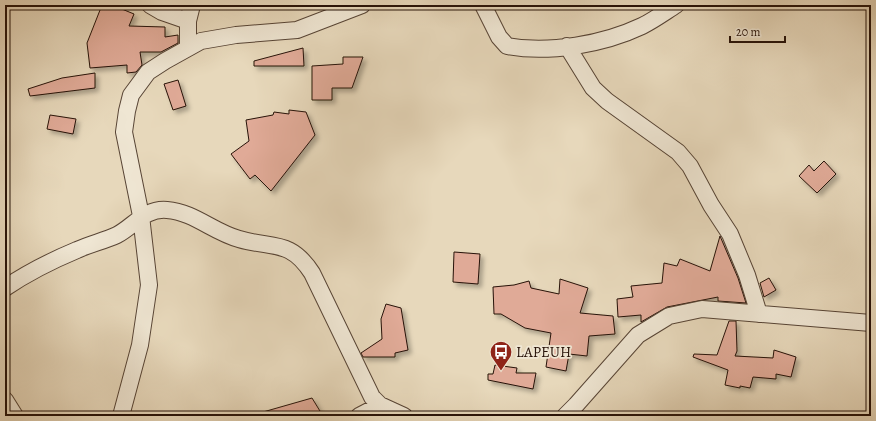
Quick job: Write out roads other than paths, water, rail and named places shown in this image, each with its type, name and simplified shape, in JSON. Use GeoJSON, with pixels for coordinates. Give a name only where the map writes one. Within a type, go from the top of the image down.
{"type":"FeatureCollection","features":[{"type":"Feature","properties":{"kind":"street"},"geometry":{"type":"LineString","coordinates":[[150,5],[162,12],[190,13],[188,48]]}},
{"type":"Feature","properties":{"kind":"street"},"geometry":{"type":"LineString","coordinates":[[121,416],[140,345],[149,285],[141,216],[124,132],[131,95],[148,72],[201,41],[216,37],[297,30],[362,5]]}},
{"type":"Feature","properties":{"kind":"street"},"geometry":{"type":"LineString","coordinates":[[483,5],[499,37],[507,46],[539,49],[601,40],[642,26],[676,5]]}},
{"type":"Feature","properties":{"kind":"street"},"geometry":{"type":"LineString","coordinates":[[567,46],[593,88],[607,101],[678,152],[690,166],[711,205],[730,234],[747,275],[759,314]]}},
{"type":"Feature","properties":{"kind":"street"},"geometry":{"type":"LineString","coordinates":[[5,288],[19,278],[76,250],[117,235],[141,216],[153,211],[165,209],[182,212],[228,236],[293,251],[303,259],[312,273],[372,397],[380,405],[404,416]]}},
{"type":"Feature","properties":{"kind":"street"},"geometry":{"type":"LineString","coordinates":[[565,416],[576,406],[638,335],[669,316],[702,309],[871,323]]}},
{"type":"Feature","properties":{"kind":"street"},"geometry":{"type":"LineString","coordinates":[[5,400],[15,416]]}},
{"type":"Feature","properties":{"kind":"street"},"geometry":{"type":"LineString","coordinates":[[358,416],[380,405]]}},
{"type":"Feature","properties":{"kind":"place","name":"LAPEUH"},"geometry":{"type":"Point","coordinates":[501,372]}}]}
